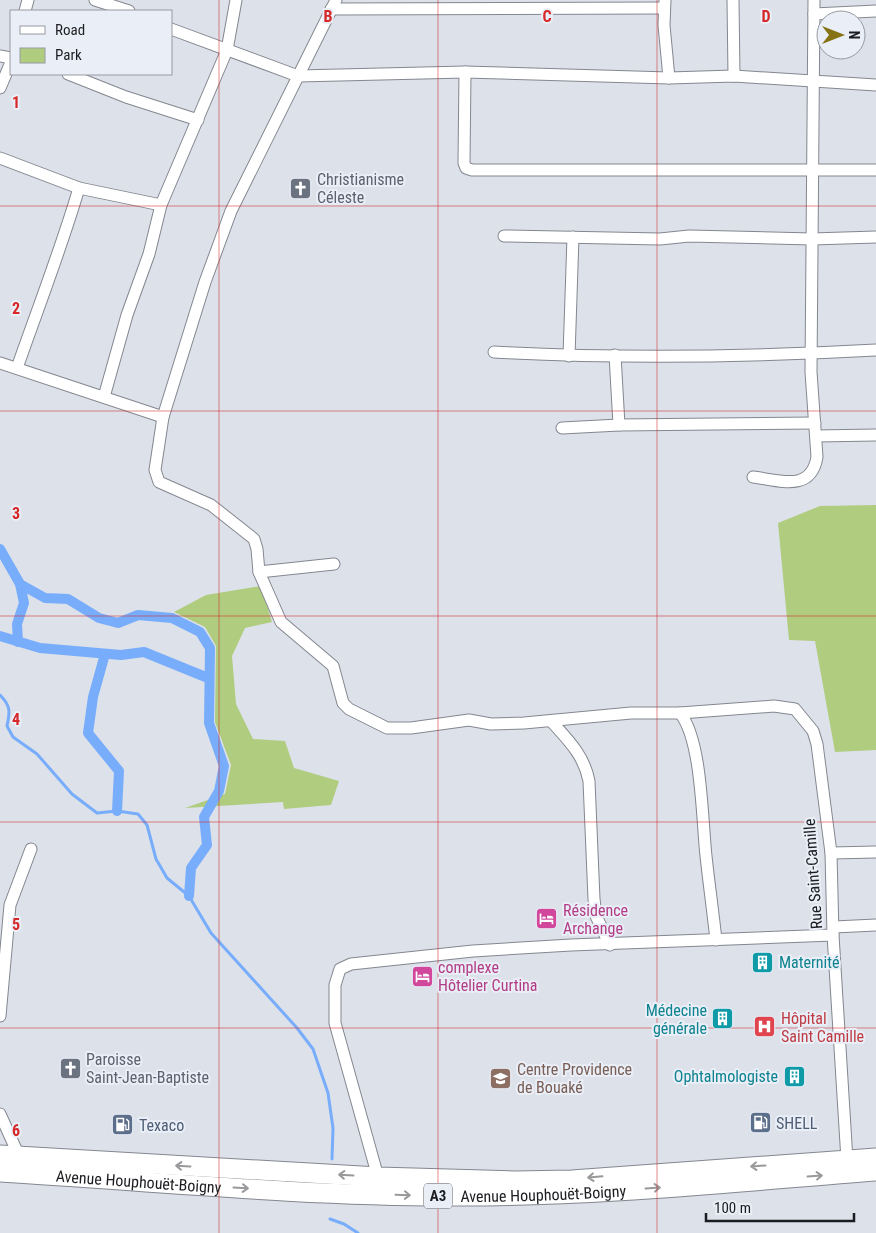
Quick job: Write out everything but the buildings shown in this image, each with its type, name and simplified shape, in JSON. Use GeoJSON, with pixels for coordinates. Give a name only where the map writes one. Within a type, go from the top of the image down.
{"type":"FeatureCollection","features":[{"type":"Feature","properties":{"kind":"highway","name":"Avenue Houphouët-Boigny"},"geometry":{"type":"LineString","coordinates":[[0,1155],[446,1180],[572,1180],[876,1158]]}},
{"type":"Feature","properties":{"kind":"highway","name":"Avenue Houphouët-Boigny"},"geometry":{"type":"LineString","coordinates":[[0,1172],[222,1187],[447,1196],[574,1194],[876,1171]]}},
{"type":"Feature","properties":{"kind":"street"},"geometry":{"type":"LineString","coordinates":[[94,0],[126,10]]}},
{"type":"Feature","properties":{"kind":"street"},"geometry":{"type":"LineString","coordinates":[[104,397],[127,315],[149,254],[161,205],[227,50],[236,0]]}},
{"type":"Feature","properties":{"kind":"street"},"geometry":{"type":"LineString","coordinates":[[733,0],[734,76]]}},
{"type":"Feature","properties":{"kind":"street"},"geometry":{"type":"LineString","coordinates":[[753,477],[796,482],[810,476],[815,468],[817,457],[811,372],[813,354],[812,170],[814,0]]}},
{"type":"Feature","properties":{"kind":"street"},"geometry":{"type":"LineString","coordinates":[[669,78],[665,4],[334,5],[231,211],[205,282],[163,416],[155,470],[156,478],[164,486],[211,505],[254,539],[259,572],[281,622],[333,666],[340,696],[349,709],[387,728],[397,729],[469,720],[491,724],[551,721],[630,713],[680,713],[687,724],[699,770],[716,940]]}},
{"type":"Feature","properties":{"kind":"street"},"geometry":{"type":"LineString","coordinates":[[814,14],[876,11]]}},
{"type":"Feature","properties":{"kind":"street"},"geometry":{"type":"LineString","coordinates":[[172,29],[298,76],[464,72],[669,78],[734,76],[876,85]]}},
{"type":"Feature","properties":{"kind":"street"},"geometry":{"type":"LineString","coordinates":[[0,88],[10,63]]}},
{"type":"Feature","properties":{"kind":"street"},"geometry":{"type":"LineString","coordinates":[[464,72],[464,163],[468,169],[876,170]]}},
{"type":"Feature","properties":{"kind":"street"},"geometry":{"type":"LineString","coordinates":[[71,75],[126,97],[198,120]]}},
{"type":"Feature","properties":{"kind":"street"},"geometry":{"type":"LineString","coordinates":[[0,158],[78,188],[161,205]]}},
{"type":"Feature","properties":{"kind":"street"},"geometry":{"type":"LineString","coordinates":[[17,368],[52,275],[61,239],[78,188]]}},
{"type":"Feature","properties":{"kind":"street"},"geometry":{"type":"LineString","coordinates":[[504,236],[812,239],[876,237]]}},
{"type":"Feature","properties":{"kind":"street"},"geometry":{"type":"LineString","coordinates":[[569,356],[573,237]]}},
{"type":"Feature","properties":{"kind":"street"},"geometry":{"type":"LineString","coordinates":[[494,352],[569,356],[735,357],[876,350]]}},
{"type":"Feature","properties":{"kind":"street"},"geometry":{"type":"LineString","coordinates":[[615,355],[619,424]]}},
{"type":"Feature","properties":{"kind":"street"},"geometry":{"type":"LineString","coordinates":[[0,363],[163,416]]}},
{"type":"Feature","properties":{"kind":"street"},"geometry":{"type":"LineString","coordinates":[[562,428],[619,424],[815,423]]}},
{"type":"Feature","properties":{"kind":"street"},"geometry":{"type":"LineString","coordinates":[[816,436],[876,435]]}},
{"type":"Feature","properties":{"kind":"street"},"geometry":{"type":"LineString","coordinates":[[259,572],[334,564]]}},
{"type":"Feature","properties":{"kind":"street","name":"Rue Saint-Camille"},"geometry":{"type":"LineString","coordinates":[[680,713],[774,706],[795,709],[813,731],[817,744],[831,853],[848,1160]]}},
{"type":"Feature","properties":{"kind":"street"},"geometry":{"type":"LineString","coordinates":[[551,721],[576,748],[586,767],[589,781],[596,916],[610,945]]}},
{"type":"Feature","properties":{"kind":"street"},"geometry":{"type":"LineString","coordinates":[[0,1016],[10,905],[31,849]]}},
{"type":"Feature","properties":{"kind":"street"},"geometry":{"type":"LineString","coordinates":[[831,853],[876,852]]}},
{"type":"Feature","properties":{"kind":"street"},"geometry":{"type":"LineString","coordinates":[[378,1177],[335,1023],[335,985],[340,969],[351,964],[473,952],[572,945],[716,940],[834,931],[876,925]]}},
{"type":"Feature","properties":{"kind":"street"},"geometry":{"type":"LineString","coordinates":[[0,1114],[19,1156]]}},
{"type":"Feature","properties":{"kind":"green space"},"geometry":{"type":"Polygon","coordinates":[[[876,505],[876,750],[835,752],[815,641],[789,640],[778,523],[820,506],[876,505]]]}},
{"type":"Feature","properties":{"kind":"green space"},"geometry":{"type":"Polygon","coordinates":[[[261,586],[272,622],[245,628],[232,656],[236,704],[253,739],[285,741],[294,768],[339,781],[331,805],[284,809],[283,802],[185,808],[225,794],[231,765],[215,722],[216,646],[205,627],[174,612],[206,595],[261,586]]]}},
{"type":"Feature","properties":{"kind":"waterway"},"geometry":{"type":"LineString","coordinates":[[0,549],[20,584],[24,603],[17,624],[18,642]]}},
{"type":"Feature","properties":{"kind":"waterway"},"geometry":{"type":"LineString","coordinates":[[20,584],[45,598],[68,599],[99,618],[118,623],[138,615],[172,618],[200,632],[210,648],[209,723],[224,766],[219,791],[204,817],[207,845],[191,868],[189,896]]}},
{"type":"Feature","properties":{"kind":"waterway"},"geometry":{"type":"LineString","coordinates":[[0,636],[40,648],[121,655],[144,652],[208,678]]}},
{"type":"Feature","properties":{"kind":"waterway"},"geometry":{"type":"LineString","coordinates":[[105,654],[93,697],[88,733],[119,771],[117,811]]}},
{"type":"Feature","properties":{"kind":"waterway"},"geometry":{"type":"LineString","coordinates":[[0,695],[8,706],[7,726],[13,737],[37,754],[72,794],[97,813],[117,811],[138,814],[147,825],[156,859],[167,878],[189,896],[211,933],[297,1028],[313,1049],[328,1093],[333,1128],[332,1159]]}},
{"type":"Feature","properties":{"kind":"waterway"},"geometry":{"type":"LineString","coordinates":[[330,1219],[344,1224],[358,1233]]}},
{"type":"Feature","properties":{"kind":"place","name":"Christianisme Céleste"},"geometry":{"type":"Point","coordinates":[301,188]}},
{"type":"Feature","properties":{"kind":"place","name":"Résidence Archange"},"geometry":{"type":"Point","coordinates":[547,919]}},
{"type":"Feature","properties":{"kind":"place","name":"Maternité"},"geometry":{"type":"Point","coordinates":[763,962]}},
{"type":"Feature","properties":{"kind":"place","name":"complexe Hôtelier Curtina"},"geometry":{"type":"Point","coordinates":[422,976]}},
{"type":"Feature","properties":{"kind":"place","name":"Médecine générale"},"geometry":{"type":"Point","coordinates":[723,1019]}},
{"type":"Feature","properties":{"kind":"place","name":"Hôpital Saint Camille"},"geometry":{"type":"Point","coordinates":[765,1027]}},
{"type":"Feature","properties":{"kind":"place","name":"Paroisse Saint-Jean-Baptiste"},"geometry":{"type":"Point","coordinates":[70,1068]}},
{"type":"Feature","properties":{"kind":"place","name":"Ophtalmologiste"},"geometry":{"type":"Point","coordinates":[794,1076]}},
{"type":"Feature","properties":{"kind":"place","name":"Centre Providence de Bouaké"},"geometry":{"type":"Point","coordinates":[501,1078]}},
{"type":"Feature","properties":{"kind":"place","name":"SHELL"},"geometry":{"type":"Point","coordinates":[760,1123]}},
{"type":"Feature","properties":{"kind":"place","name":"Texaco"},"geometry":{"type":"Point","coordinates":[123,1125]}}]}
